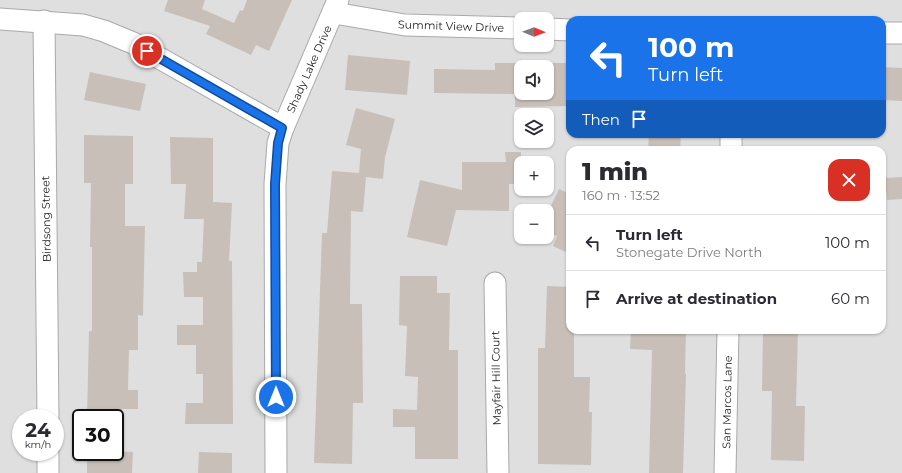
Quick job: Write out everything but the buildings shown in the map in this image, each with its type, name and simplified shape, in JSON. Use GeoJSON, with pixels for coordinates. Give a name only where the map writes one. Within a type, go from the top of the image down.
{"type":"FeatureCollection","features":[{"type":"Feature","properties":{"kind":"street","name":"Summit View Drive"},"geometry":{"type":"LineString","coordinates":[[336,6],[405,25],[514,28]]}},
{"type":"Feature","properties":{"kind":"street","name":"Shady Lake Drive"},"geometry":{"type":"LineString","coordinates":[[276,473],[275,184],[278,143],[282,128],[336,6]]}},
{"type":"Feature","properties":{"kind":"street"},"geometry":{"type":"LineString","coordinates":[[0,19],[83,25],[104,31],[133,43],[282,128]]}},
{"type":"Feature","properties":{"kind":"street","name":"Birdsong Street"},"geometry":{"type":"LineString","coordinates":[[44,21],[48,409]]}},
{"type":"Feature","properties":{"kind":"street"},"geometry":{"type":"LineString","coordinates":[[554,29],[566,30]]}},
{"type":"Feature","properties":{"kind":"street"},"geometry":{"type":"LineString","coordinates":[[886,33],[902,33]]}},
{"type":"Feature","properties":{"kind":"street","name":"Mayfair Hill Court"},"geometry":{"type":"LineString","coordinates":[[495,283],[498,473]]}},
{"type":"Feature","properties":{"kind":"street","name":"San Marcos Lane"},"geometry":{"type":"LineString","coordinates":[[725,473],[728,334]]}},
{"type":"Feature","properties":{"kind":"street"},"geometry":{"type":"LineString","coordinates":[[48,461],[48,473]]}},
{"type":"Feature","properties":{"kind":"shaded area"},"geometry":{"type":"Polygon","coordinates":[[[0,0],[902,0],[902,473],[0,473],[0,0]]]}},
{"type":"Feature","properties":{"kind":"route"},"geometry":{"type":"LineString","coordinates":[[147,51],[282,128],[278,143],[275,184],[276,397]]}}]}
